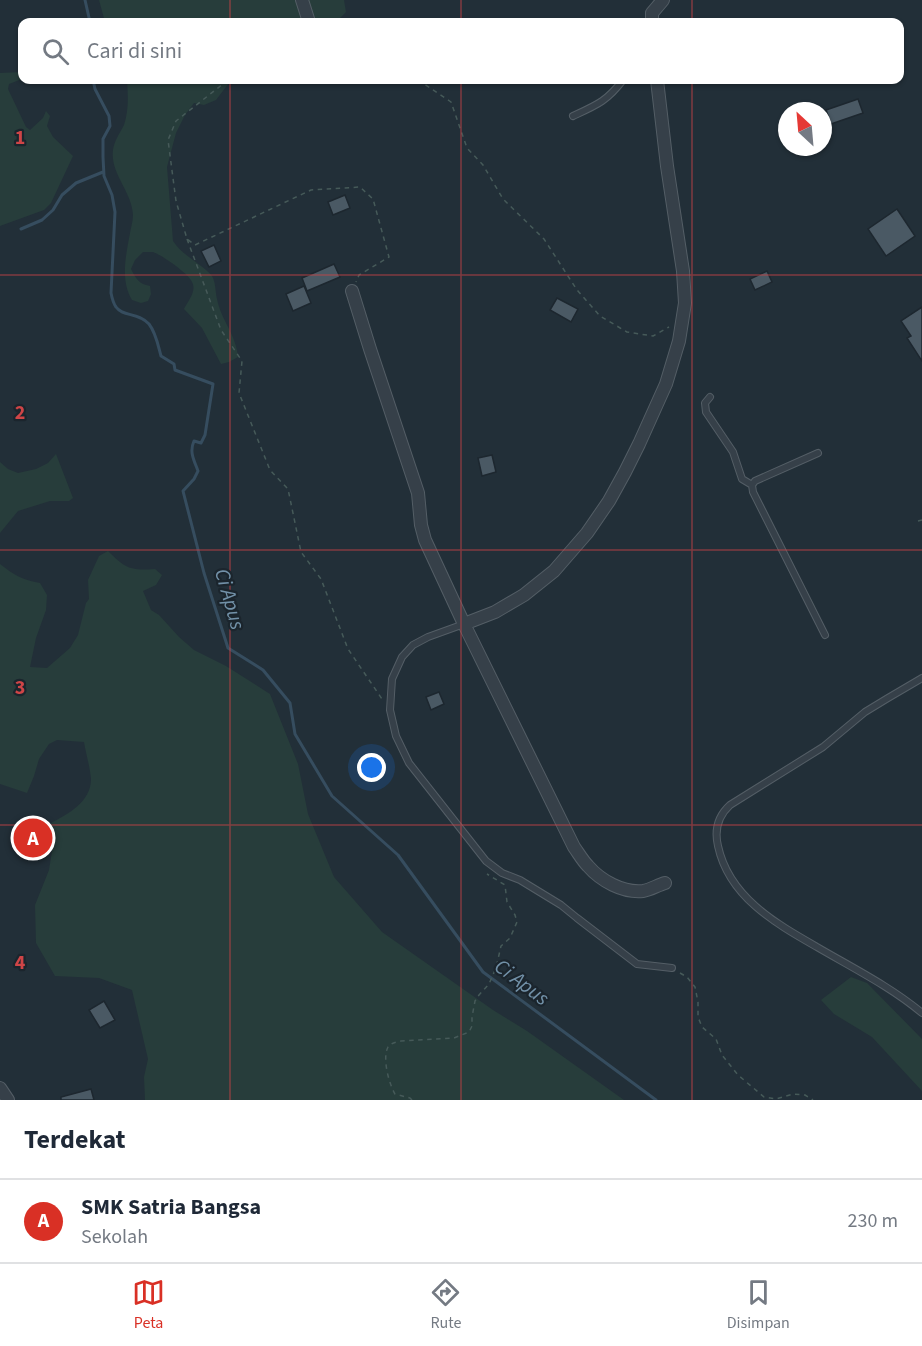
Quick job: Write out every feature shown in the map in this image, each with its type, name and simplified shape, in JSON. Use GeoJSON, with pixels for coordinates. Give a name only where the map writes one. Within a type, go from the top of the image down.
{"type":"FeatureCollection","features":[{"type":"Feature","properties":{"kind":"street"},"geometry":{"type":"LineString","coordinates":[[302,0],[308,18]]}},
{"type":"Feature","properties":{"kind":"street"},"geometry":{"type":"LineString","coordinates":[[651,18],[663,0]]}},
{"type":"Feature","properties":{"kind":"street"},"geometry":{"type":"LineString","coordinates":[[464,624],[495,612],[524,595],[554,571],[587,533],[625,472],[666,384],[679,341],[685,303],[683,271],[657,84]]}},
{"type":"Feature","properties":{"kind":"street"},"geometry":{"type":"LineString","coordinates":[[352,291],[418,493],[425,540],[574,847],[589,867],[617,887],[644,891],[665,883]]}},
{"type":"Feature","properties":{"kind":"street"},"geometry":{"type":"LineString","coordinates":[[0,1088],[8,1100]]}},
{"type":"Feature","properties":{"kind":"lane"},"geometry":{"type":"LineString","coordinates":[[573,116],[608,98],[620,84]]}},
{"type":"Feature","properties":{"kind":"lane"},"geometry":{"type":"LineString","coordinates":[[710,397],[705,403],[706,412],[733,452],[742,478],[752,485],[753,492],[825,635]]}},
{"type":"Feature","properties":{"kind":"lane"},"geometry":{"type":"LineString","coordinates":[[752,485],[755,481],[818,453]]}},
{"type":"Feature","properties":{"kind":"lane"},"geometry":{"type":"LineString","coordinates":[[464,624],[413,645],[402,657],[392,679],[390,710],[396,736],[409,763],[486,861],[502,873],[520,880],[561,905],[637,964],[672,968]]}},
{"type":"Feature","properties":{"kind":"lane"},"geometry":{"type":"LineString","coordinates":[[922,678],[880,702],[823,747],[730,805],[719,817],[716,828],[719,853],[729,877],[749,901],[777,924],[895,993],[922,1013]]}},
{"type":"Feature","properties":{"kind":"path"},"geometry":{"type":"LineString","coordinates":[[223,84],[176,121],[168,140],[176,201],[187,239],[221,330],[242,362],[239,393],[270,470],[288,489],[301,552],[321,579],[348,649],[390,710]]}},
{"type":"Feature","properties":{"kind":"path"},"geometry":{"type":"LineString","coordinates":[[424,84],[451,102],[467,148],[483,165],[503,199],[544,239],[577,290],[600,316],[627,332],[653,336],[670,327]]}},
{"type":"Feature","properties":{"kind":"path"},"geometry":{"type":"LineString","coordinates":[[187,239],[195,245],[311,190],[360,187],[373,199],[389,257],[359,275],[352,291]]}},
{"type":"Feature","properties":{"kind":"path"},"geometry":{"type":"LineString","coordinates":[[918,521],[922,520]]}},
{"type":"Feature","properties":{"kind":"path"},"geometry":{"type":"LineString","coordinates":[[412,1100],[395,1094],[390,1087],[386,1064],[387,1048],[401,1041],[454,1038],[469,1032],[472,1026],[475,1001],[489,984],[496,968],[501,946],[510,938],[517,922],[507,902],[504,885],[488,875],[486,861]]}},
{"type":"Feature","properties":{"kind":"path"},"geometry":{"type":"LineString","coordinates":[[672,968],[687,977],[695,987],[698,1017],[702,1027],[716,1039],[722,1055],[738,1075],[764,1097],[776,1098],[793,1094],[805,1095],[813,1100]]}},
{"type":"Feature","properties":{"kind":"green space"},"geometry":{"type":"Polygon","coordinates":[[[99,0],[344,0],[346,12],[340,18],[104,18],[99,0]]]}},
{"type":"Feature","properties":{"kind":"green space"},"geometry":{"type":"Polygon","coordinates":[[[18,72],[18,81],[9,84],[8,89],[26,127],[30,130],[43,118],[46,111],[50,116],[47,126],[53,137],[73,156],[51,203],[44,210],[0,226],[0,73],[18,72]]]}},
{"type":"Feature","properties":{"kind":"green space"},"geometry":{"type":"Polygon","coordinates":[[[127,84],[228,84],[216,100],[204,105],[194,103],[185,115],[176,133],[167,167],[173,241],[182,252],[212,276],[219,307],[237,349],[238,357],[229,362],[221,364],[202,328],[184,309],[191,296],[193,285],[186,274],[169,261],[153,252],[143,252],[135,260],[131,269],[138,281],[150,286],[151,294],[148,301],[141,303],[132,300],[128,292],[125,267],[133,215],[129,198],[115,167],[113,150],[124,125],[127,84]]]}},
{"type":"Feature","properties":{"kind":"green space"},"geometry":{"type":"Polygon","coordinates":[[[56,454],[73,498],[69,501],[50,501],[18,511],[0,533],[0,462],[8,469],[18,473],[36,469],[48,463],[56,454]]]}},
{"type":"Feature","properties":{"kind":"green space"},"geometry":{"type":"Polygon","coordinates":[[[108,551],[128,567],[155,569],[162,575],[156,585],[143,591],[151,610],[194,650],[226,666],[270,694],[298,764],[308,814],[334,877],[382,932],[624,1100],[145,1100],[144,1077],[148,1059],[132,990],[99,978],[55,976],[36,943],[35,905],[49,870],[52,851],[51,823],[83,801],[90,787],[91,779],[84,742],[57,740],[49,744],[39,759],[27,793],[0,784],[0,564],[18,576],[40,583],[47,595],[46,610],[36,638],[30,667],[47,668],[70,648],[78,635],[89,599],[88,580],[99,556],[108,551]]]}},
{"type":"Feature","properties":{"kind":"green space"},"geometry":{"type":"Polygon","coordinates":[[[851,977],[867,983],[922,1039],[922,1091],[872,1037],[834,1014],[821,1000],[851,977]]]}},
{"type":"Feature","properties":{"kind":"building"},"geometry":{"type":"Polygon","coordinates":[[[858,99],[863,113],[832,124],[832,108],[858,99]]]}},
{"type":"Feature","properties":{"kind":"building"},"geometry":{"type":"Polygon","coordinates":[[[345,195],[350,208],[333,215],[328,202],[345,195]]]}},
{"type":"Feature","properties":{"kind":"building"},"geometry":{"type":"Polygon","coordinates":[[[897,209],[915,236],[886,256],[868,229],[897,209]]]}},
{"type":"Feature","properties":{"kind":"building"},"geometry":{"type":"Polygon","coordinates":[[[214,245],[221,261],[209,267],[201,251],[214,245]]]}},
{"type":"Feature","properties":{"kind":"building"},"geometry":{"type":"Polygon","coordinates":[[[334,264],[340,277],[307,291],[302,278],[334,264]]]}},
{"type":"Feature","properties":{"kind":"building"},"geometry":{"type":"Polygon","coordinates":[[[767,271],[772,282],[755,290],[750,279],[767,271]]]}},
{"type":"Feature","properties":{"kind":"building"},"geometry":{"type":"Polygon","coordinates":[[[304,286],[311,303],[293,311],[286,294],[304,286]]]}},
{"type":"Feature","properties":{"kind":"building"},"geometry":{"type":"Polygon","coordinates":[[[557,298],[578,309],[571,322],[550,310],[557,298]]]}},
{"type":"Feature","properties":{"kind":"building"},"geometry":{"type":"Polygon","coordinates":[[[922,307],[922,361],[907,338],[911,336],[901,321],[922,307]]]}},
{"type":"Feature","properties":{"kind":"building"},"geometry":{"type":"Polygon","coordinates":[[[492,455],[496,472],[482,476],[478,458],[492,455]]]}},
{"type":"Feature","properties":{"kind":"building"},"geometry":{"type":"Polygon","coordinates":[[[439,692],[444,704],[431,710],[426,697],[439,692]]]}},
{"type":"Feature","properties":{"kind":"building"},"geometry":{"type":"Polygon","coordinates":[[[104,1001],[115,1020],[100,1028],[89,1010],[104,1001]]]}},
{"type":"Feature","properties":{"kind":"building"},"geometry":{"type":"Polygon","coordinates":[[[91,1089],[94,1100],[61,1100],[61,1097],[91,1089]]]}},
{"type":"Feature","properties":{"kind":"waterway","name":"Ci Apus"},"geometry":{"type":"LineString","coordinates":[[85,0],[89,18]]}},
{"type":"Feature","properties":{"kind":"waterway","name":"Ci Apus"},"geometry":{"type":"LineString","coordinates":[[94,84],[109,116],[110,126],[103,139],[103,157],[104,176],[112,195],[115,212],[111,293],[113,302],[119,310],[145,320],[149,324],[161,356],[174,364],[175,370],[213,384],[205,435],[201,443],[194,441],[192,449],[198,471],[183,491],[204,573],[228,648],[263,670],[290,703],[295,734],[332,796],[398,855],[483,972],[656,1100]]}},
{"type":"Feature","properties":{"kind":"waterway"},"geometry":{"type":"LineString","coordinates":[[21,229],[42,220],[53,210],[62,195],[76,183],[103,172]]}},
{"type":"Feature","properties":{"kind":"place","name":"SMK Satria Bangsa"},"geometry":{"type":"Point","coordinates":[33,838]}}]}
